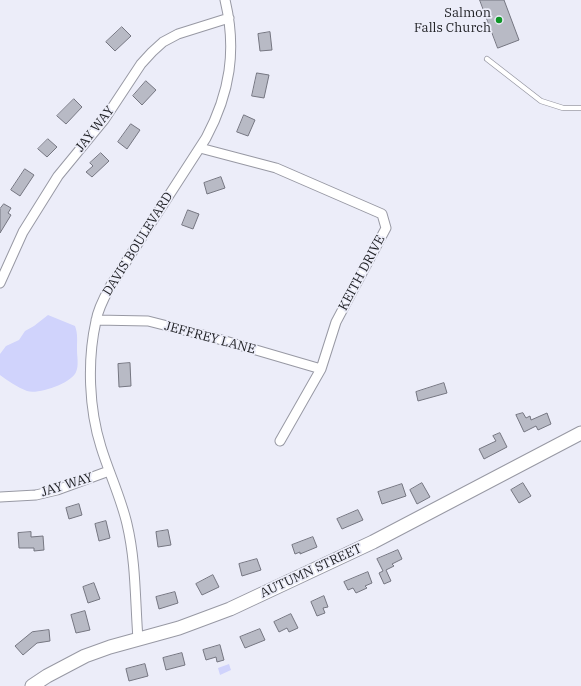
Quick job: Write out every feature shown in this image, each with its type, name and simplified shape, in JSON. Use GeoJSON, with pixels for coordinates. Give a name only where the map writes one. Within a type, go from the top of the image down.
{"type":"FeatureCollection","features":[{"type":"Feature","properties":{"kind":"street","name":"DAVIS BOULEVARD"},"geometry":{"type":"LineString","coordinates":[[138,639],[132,544],[121,502],[109,471],[93,416],[92,356],[96,320],[111,285],[200,148],[219,113],[226,88],[230,60],[229,18],[225,0]]}},
{"type":"Feature","properties":{"kind":"street","name":"JAY WAY"},"geometry":{"type":"LineString","coordinates":[[0,283],[23,232],[58,176],[104,120],[141,64],[163,42],[178,34],[229,18]]}},
{"type":"Feature","properties":{"kind":"street","name":"KEITH DRIVE"},"geometry":{"type":"LineString","coordinates":[[200,148],[276,168],[382,214],[386,228],[336,322],[321,369],[280,441]]}},
{"type":"Feature","properties":{"kind":"street","name":"JEFFREY LANE"},"geometry":{"type":"LineString","coordinates":[[96,320],[148,322],[215,338],[321,369]]}},
{"type":"Feature","properties":{"kind":"street","name":"AUTUMN STREET"},"geometry":{"type":"LineString","coordinates":[[32,686],[47,676],[86,656],[110,647],[202,620],[298,578],[373,542],[581,434]]}},
{"type":"Feature","properties":{"kind":"street","name":"JAY WAY"},"geometry":{"type":"LineString","coordinates":[[0,497],[36,495],[57,490],[109,471]]}},
{"type":"Feature","properties":{"kind":"lane"},"geometry":{"type":"LineString","coordinates":[[487,59],[541,101],[563,108],[581,108]]}},
{"type":"Feature","properties":{"kind":"water"},"geometry":{"type":"Polygon","coordinates":[[[48,315],[75,326],[77,332],[77,370],[73,376],[62,384],[46,390],[32,392],[27,391],[0,375],[0,354],[6,346],[19,340],[25,331],[48,315]]]}},
{"type":"Feature","properties":{"kind":"water"},"geometry":{"type":"Polygon","coordinates":[[[229,664],[231,670],[220,675],[218,668],[229,664]]]}},
{"type":"Feature","properties":{"kind":"building","name":"Salmon Falls Church"},"geometry":{"type":"Polygon","coordinates":[[[480,0],[504,0],[519,40],[498,48],[480,0]]]}},
{"type":"Feature","properties":{"kind":"building"},"geometry":{"type":"Polygon","coordinates":[[[122,27],[131,36],[115,51],[106,42],[122,27]]]}},
{"type":"Feature","properties":{"kind":"building"},"geometry":{"type":"Polygon","coordinates":[[[270,32],[272,50],[260,51],[258,34],[270,32]]]}},
{"type":"Feature","properties":{"kind":"building"},"geometry":{"type":"Polygon","coordinates":[[[257,73],[269,75],[264,98],[252,96],[257,73]]]}},
{"type":"Feature","properties":{"kind":"building"},"geometry":{"type":"Polygon","coordinates":[[[146,81],[156,90],[142,105],[133,96],[146,81]]]}},
{"type":"Feature","properties":{"kind":"building"},"geometry":{"type":"Polygon","coordinates":[[[74,99],[82,107],[66,124],[57,116],[74,99]]]}},
{"type":"Feature","properties":{"kind":"building"},"geometry":{"type":"Polygon","coordinates":[[[244,115],[255,120],[248,136],[237,132],[244,115]]]}},
{"type":"Feature","properties":{"kind":"building"},"geometry":{"type":"Polygon","coordinates":[[[131,124],[140,130],[127,149],[118,142],[131,124]]]}},
{"type":"Feature","properties":{"kind":"building"},"geometry":{"type":"Polygon","coordinates":[[[48,139],[57,147],[47,157],[38,149],[48,139]]]}},
{"type":"Feature","properties":{"kind":"building"},"geometry":{"type":"Polygon","coordinates":[[[101,153],[109,161],[92,177],[86,172],[93,166],[90,163],[101,153]]]}},
{"type":"Feature","properties":{"kind":"building"},"geometry":{"type":"Polygon","coordinates":[[[25,169],[34,175],[20,196],[11,190],[25,169]]]}},
{"type":"Feature","properties":{"kind":"building"},"geometry":{"type":"Polygon","coordinates":[[[221,177],[225,188],[207,194],[204,183],[221,177]]]}},
{"type":"Feature","properties":{"kind":"building"},"geometry":{"type":"Polygon","coordinates":[[[4,204],[11,208],[8,213],[11,215],[0,233],[0,209],[4,204]]]}},
{"type":"Feature","properties":{"kind":"building"},"geometry":{"type":"Polygon","coordinates":[[[188,210],[199,214],[193,229],[182,225],[188,210]]]}},
{"type":"Feature","properties":{"kind":"building"},"geometry":{"type":"Polygon","coordinates":[[[130,363],[131,386],[119,387],[118,364],[130,363]]]}},
{"type":"Feature","properties":{"kind":"building"},"geometry":{"type":"Polygon","coordinates":[[[444,383],[447,393],[418,401],[416,392],[444,383]]]}},
{"type":"Feature","properties":{"kind":"building"},"geometry":{"type":"Polygon","coordinates":[[[523,413],[526,418],[530,416],[531,420],[547,413],[551,424],[538,430],[536,426],[524,432],[516,415],[523,413]]]}},
{"type":"Feature","properties":{"kind":"building"},"geometry":{"type":"Polygon","coordinates":[[[500,433],[507,447],[484,459],[479,449],[496,441],[493,436],[500,433]]]}},
{"type":"Feature","properties":{"kind":"building"},"geometry":{"type":"Polygon","coordinates":[[[422,483],[430,497],[417,504],[410,490],[422,483]]]}},
{"type":"Feature","properties":{"kind":"building"},"geometry":{"type":"Polygon","coordinates":[[[523,483],[531,496],[519,503],[511,490],[523,483]]]}},
{"type":"Feature","properties":{"kind":"building"},"geometry":{"type":"Polygon","coordinates":[[[402,484],[406,496],[382,504],[378,492],[402,484]]]}},
{"type":"Feature","properties":{"kind":"building"},"geometry":{"type":"Polygon","coordinates":[[[79,504],[82,515],[69,519],[66,508],[79,504]]]}},
{"type":"Feature","properties":{"kind":"building"},"geometry":{"type":"Polygon","coordinates":[[[358,510],[363,520],[342,529],[337,519],[358,510]]]}},
{"type":"Feature","properties":{"kind":"building"},"geometry":{"type":"Polygon","coordinates":[[[106,521],[110,538],[99,541],[95,524],[106,521]]]}},
{"type":"Feature","properties":{"kind":"building"},"geometry":{"type":"Polygon","coordinates":[[[168,530],[171,545],[158,547],[156,532],[168,530]]]}},
{"type":"Feature","properties":{"kind":"building"},"geometry":{"type":"Polygon","coordinates":[[[31,532],[31,537],[43,536],[44,550],[34,551],[34,548],[19,548],[18,533],[31,532]]]}},
{"type":"Feature","properties":{"kind":"building"},"geometry":{"type":"Polygon","coordinates":[[[313,537],[317,547],[300,554],[300,552],[295,554],[292,545],[313,537]]]}},
{"type":"Feature","properties":{"kind":"building"},"geometry":{"type":"Polygon","coordinates":[[[398,550],[402,559],[392,564],[394,566],[386,570],[391,581],[384,584],[379,573],[383,571],[377,559],[398,550]]]}},
{"type":"Feature","properties":{"kind":"building"},"geometry":{"type":"Polygon","coordinates":[[[257,559],[261,570],[242,576],[239,564],[257,559]]]}},
{"type":"Feature","properties":{"kind":"building"},"geometry":{"type":"Polygon","coordinates":[[[368,572],[372,583],[365,586],[367,588],[356,593],[353,588],[348,590],[344,582],[368,572]]]}},
{"type":"Feature","properties":{"kind":"building"},"geometry":{"type":"Polygon","coordinates":[[[213,575],[219,587],[202,595],[196,584],[213,575]]]}},
{"type":"Feature","properties":{"kind":"building"},"geometry":{"type":"Polygon","coordinates":[[[94,583],[100,599],[88,603],[83,587],[94,583]]]}},
{"type":"Feature","properties":{"kind":"building"},"geometry":{"type":"Polygon","coordinates":[[[175,592],[178,603],[159,609],[156,597],[175,592]]]}},
{"type":"Feature","properties":{"kind":"building"},"geometry":{"type":"Polygon","coordinates":[[[324,596],[328,607],[323,608],[325,613],[317,616],[311,602],[324,596]]]}},
{"type":"Feature","properties":{"kind":"building"},"geometry":{"type":"Polygon","coordinates":[[[85,611],[90,630],[76,633],[71,615],[85,611]]]}},
{"type":"Feature","properties":{"kind":"building"},"geometry":{"type":"Polygon","coordinates":[[[291,614],[298,628],[289,632],[287,628],[279,632],[274,622],[291,614]]]}},
{"type":"Feature","properties":{"kind":"building"},"geometry":{"type":"Polygon","coordinates":[[[260,629],[265,640],[245,648],[240,637],[260,629]]]}},
{"type":"Feature","properties":{"kind":"building"},"geometry":{"type":"Polygon","coordinates":[[[49,630],[50,641],[37,643],[23,655],[15,646],[32,632],[49,630]]]}},
{"type":"Feature","properties":{"kind":"building"},"geometry":{"type":"Polygon","coordinates":[[[220,645],[224,660],[217,662],[216,657],[206,660],[203,650],[220,645]]]}},
{"type":"Feature","properties":{"kind":"building"},"geometry":{"type":"Polygon","coordinates":[[[182,653],[185,665],[166,670],[163,658],[182,653]]]}},
{"type":"Feature","properties":{"kind":"building"},"geometry":{"type":"Polygon","coordinates":[[[145,664],[148,676],[129,681],[126,669],[145,664]]]}},
{"type":"Feature","properties":{"kind":"place","name":"Salmon Falls Church"},"geometry":{"type":"Point","coordinates":[499,20]}}]}
